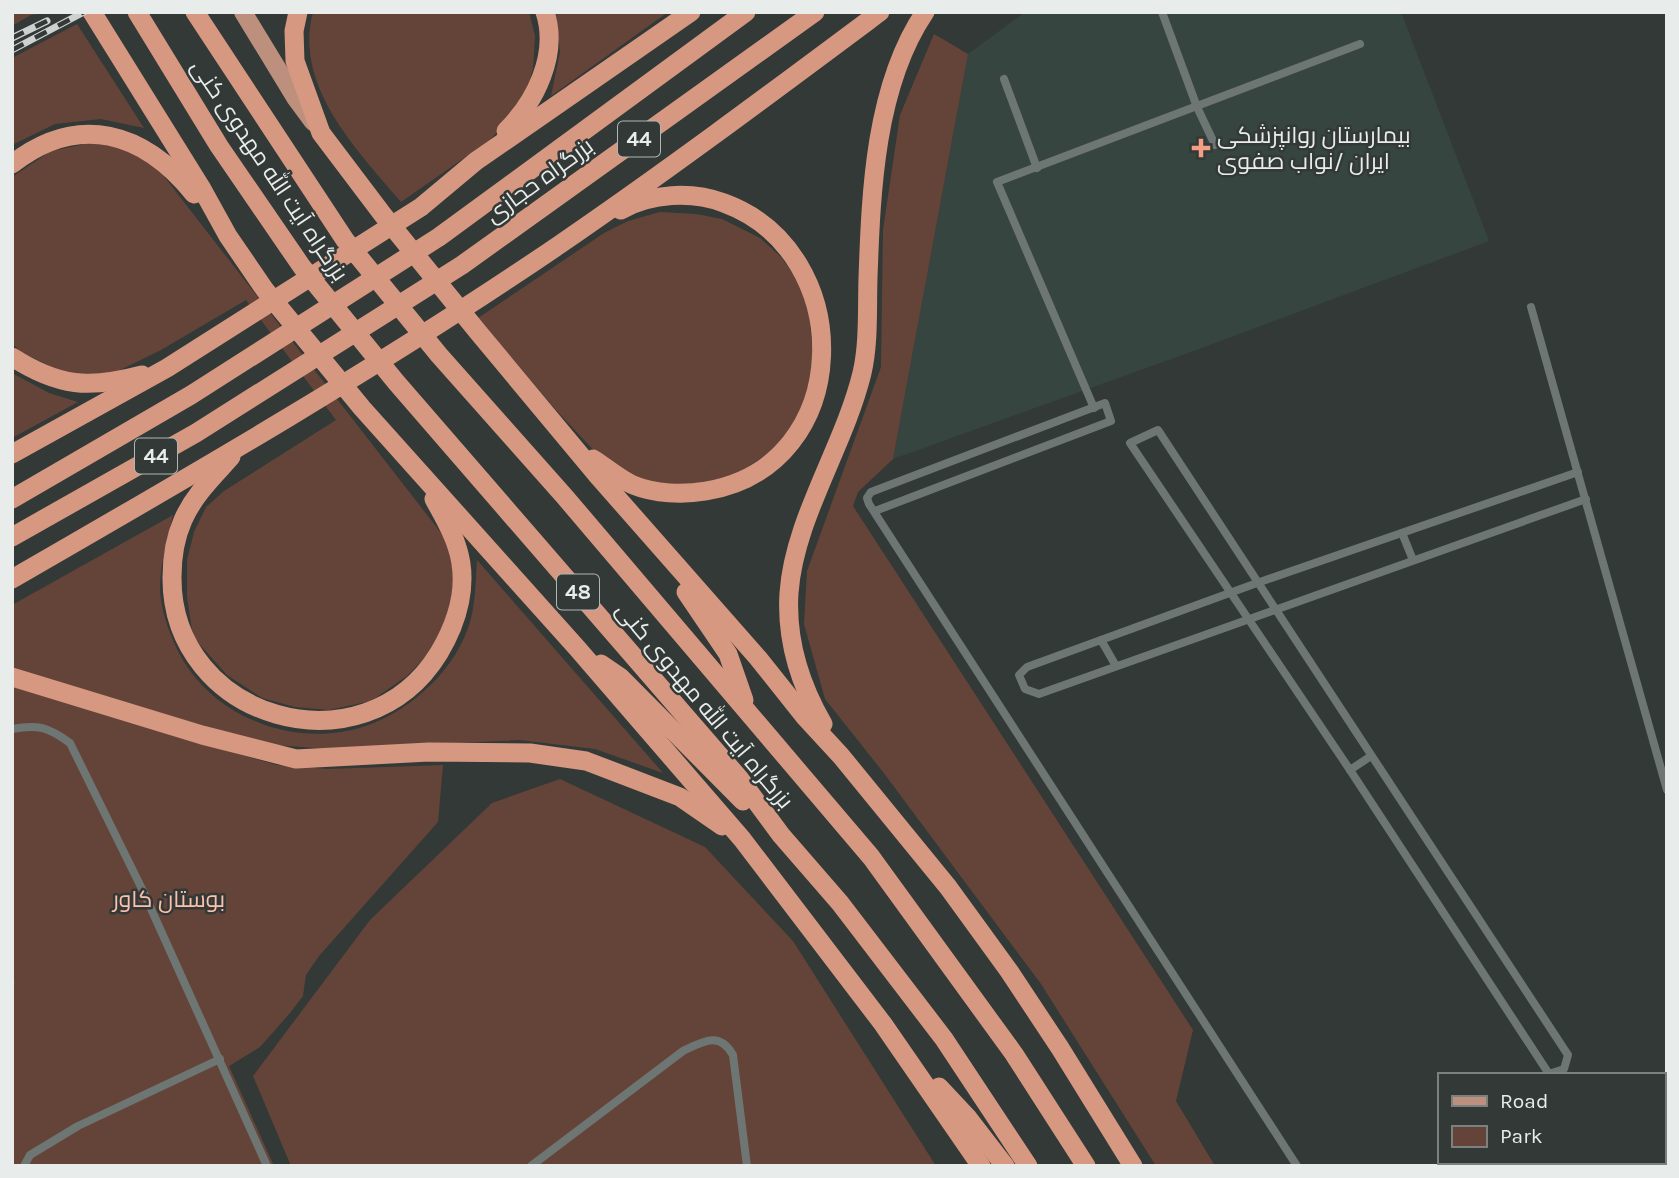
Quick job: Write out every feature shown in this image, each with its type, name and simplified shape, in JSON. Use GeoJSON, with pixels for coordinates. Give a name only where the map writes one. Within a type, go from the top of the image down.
{"type":"FeatureCollection","features":[{"type":"Feature","properties":{"kind":"highway"},"geometry":{"type":"LineString","coordinates":[[92,12],[202,189],[228,236],[265,290],[362,408],[578,648],[742,839],[899,1046],[981,1166]]}},
{"type":"Feature","properties":{"kind":"highway","name":"بزرگراه آیت الله مهدوی کنی"},"geometry":{"type":"LineString","coordinates":[[137,12],[219,146],[302,267],[396,382],[739,778],[944,1040],[1028,1166]]}},
{"type":"Feature","properties":{"kind":"highway","name":"بزرگراه آیت الله مهدوی کنی"},"geometry":{"type":"LineString","coordinates":[[195,12],[345,240],[439,355],[565,497],[871,857],[1014,1054],[1086,1166]]}},
{"type":"Feature","properties":{"kind":"highway"},"geometry":{"type":"LineString","coordinates":[[298,12],[294,31],[295,61],[321,133],[383,215],[575,447],[841,756],[947,887],[1009,971],[1131,1162]]}},
{"type":"Feature","properties":{"kind":"highway"},"geometry":{"type":"LineString","coordinates":[[12,454],[167,368],[421,207],[476,161],[518,119],[537,90],[548,54],[545,12]]}},
{"type":"Feature","properties":{"kind":"highway"},"geometry":{"type":"LineString","coordinates":[[476,161],[691,12]]}},
{"type":"Feature","properties":{"kind":"highway","name":"بزرگراه حجازی"},"geometry":{"type":"LineString","coordinates":[[12,499],[191,395],[439,237],[746,12]]}},
{"type":"Feature","properties":{"kind":"highway","name":"بزرگراه حجازی"},"geometry":{"type":"LineString","coordinates":[[12,537],[196,433],[462,265],[815,12]]}},
{"type":"Feature","properties":{"kind":"highway"},"geometry":{"type":"LineString","coordinates":[[12,579],[319,398],[559,245],[880,12]]}},
{"type":"Feature","properties":{"kind":"highway"},"geometry":{"type":"LineString","coordinates":[[841,756],[809,700],[793,654],[788,619],[791,569],[861,377],[866,344],[875,164],[883,119],[900,57],[925,12]]}},
{"type":"Feature","properties":{"kind":"highway"},"geometry":{"type":"LineString","coordinates":[[12,164],[64,137],[98,135],[128,140],[150,151],[169,166],[228,236]]}},
{"type":"Feature","properties":{"kind":"highway"},"geometry":{"type":"LineString","coordinates":[[559,245],[626,207],[661,196],[691,195],[723,202],[757,219],[797,261],[813,293],[822,340],[822,367],[812,409],[793,439],[777,457],[742,480],[716,490],[696,493],[647,489],[623,480],[575,447]]}},
{"type":"Feature","properties":{"kind":"highway"},"geometry":{"type":"LineString","coordinates":[[12,357],[30,368],[75,384],[122,380],[167,368]]}},
{"type":"Feature","properties":{"kind":"highway"},"geometry":{"type":"LineString","coordinates":[[243,443],[193,500],[183,521],[175,543],[172,593],[187,645],[222,687],[244,702],[271,714],[298,720],[324,721],[352,717],[392,700],[413,685],[432,665],[446,641],[462,594],[463,570],[457,546],[423,476]]}},
{"type":"Feature","properties":{"kind":"highway"},"geometry":{"type":"LineString","coordinates":[[654,539],[728,654],[748,711]]}},
{"type":"Feature","properties":{"kind":"highway"},"geometry":{"type":"LineString","coordinates":[[578,648],[620,677],[759,817],[781,835]]}},
{"type":"Feature","properties":{"kind":"highway"},"geometry":{"type":"LineString","coordinates":[[12,677],[260,751],[296,759],[429,752],[530,753],[586,761],[680,797],[742,839]]}},
{"type":"Feature","properties":{"kind":"highway"},"geometry":{"type":"LineString","coordinates":[[899,1046],[968,1118],[1005,1166]]}},
{"type":"Feature","properties":{"kind":"main road"},"geometry":{"type":"LineString","coordinates":[[243,12],[296,99],[321,133]]}},
{"type":"Feature","properties":{"kind":"lane"},"geometry":{"type":"LineString","coordinates":[[1162,12],[1197,107],[1215,145]]}},
{"type":"Feature","properties":{"kind":"lane"},"geometry":{"type":"LineString","coordinates":[[1094,408],[997,182],[1360,44]]}},
{"type":"Feature","properties":{"kind":"lane"},"geometry":{"type":"LineString","coordinates":[[1004,79],[1037,168]]}},
{"type":"Feature","properties":{"kind":"lane"},"geometry":{"type":"LineString","coordinates":[[1531,307],[1667,790]]}},
{"type":"Feature","properties":{"kind":"lane"},"geometry":{"type":"LineString","coordinates":[[875,511],[1111,421],[1105,403],[871,492],[867,498],[869,505],[1297,1166]]}},
{"type":"Feature","properties":{"kind":"lane"},"geometry":{"type":"LineString","coordinates":[[1548,1073],[1350,770],[1130,443],[1158,430],[1568,1055],[1564,1069],[1552,1073]]}},
{"type":"Feature","properties":{"kind":"lane"},"geometry":{"type":"LineString","coordinates":[[932,469],[941,485]]}},
{"type":"Feature","properties":{"kind":"lane"},"geometry":{"type":"LineString","coordinates":[[1578,472],[1257,583],[1027,667],[1018,675],[1025,689],[1039,694],[1586,499]]}},
{"type":"Feature","properties":{"kind":"lane"},"geometry":{"type":"LineString","coordinates":[[1402,533],[1413,560]]}},
{"type":"Feature","properties":{"kind":"lane"},"geometry":{"type":"LineString","coordinates":[[1101,640],[1116,666]]}},
{"type":"Feature","properties":{"kind":"lane"},"geometry":{"type":"LineString","coordinates":[[12,729],[34,725],[55,732],[69,743],[143,891],[267,1166]]}},
{"type":"Feature","properties":{"kind":"lane"},"geometry":{"type":"LineString","coordinates":[[1350,770],[1371,755]]}},
{"type":"Feature","properties":{"kind":"lane"},"geometry":{"type":"LineString","coordinates":[[531,1166],[683,1051],[705,1040],[721,1041],[728,1045],[733,1055],[747,1166]]}},
{"type":"Feature","properties":{"kind":"lane"},"geometry":{"type":"LineString","coordinates":[[24,1166],[30,1155],[78,1126],[220,1059]]}},
{"type":"Feature","properties":{"kind":"path"},"geometry":{"type":"LineString","coordinates":[[12,980],[14,985]]}},
{"type":"Feature","properties":{"kind":"shaded area","name":"بیمارستان روانپزشکی ایران /نواب صفوی"},"geometry":{"type":"Polygon","coordinates":[[[1025,12],[1401,12],[1489,241],[893,459],[968,54],[1025,12]]]}},
{"type":"Feature","properties":{"kind":"green space"},"geometry":{"type":"Polygon","coordinates":[[[12,12],[50,12],[31,15],[12,26],[12,12]]]}},
{"type":"Feature","properties":{"kind":"green space"},"geometry":{"type":"Polygon","coordinates":[[[313,12],[529,12],[535,36],[533,69],[523,103],[490,140],[401,202],[349,139],[333,116],[321,91],[312,66],[309,39],[313,12]]]}},
{"type":"Feature","properties":{"kind":"green space"},"geometry":{"type":"Polygon","coordinates":[[[556,12],[668,12],[551,96],[560,52],[556,12]]]}},
{"type":"Feature","properties":{"kind":"green space"},"geometry":{"type":"Polygon","coordinates":[[[77,24],[144,128],[101,119],[55,124],[12,145],[12,58],[77,24]]]}},
{"type":"Feature","properties":{"kind":"green space"},"geometry":{"type":"Polygon","coordinates":[[[934,34],[968,54],[893,459],[858,492],[853,506],[1193,1030],[1176,1101],[1215,1166],[1156,1166],[1041,984],[883,772],[825,699],[804,624],[807,571],[881,367],[883,230],[900,115],[934,34]]]}},
{"type":"Feature","properties":{"kind":"green space"},"geometry":{"type":"Polygon","coordinates":[[[90,143],[129,148],[156,166],[445,538],[454,574],[449,612],[432,650],[407,676],[371,701],[329,710],[295,707],[262,698],[227,675],[193,637],[187,597],[187,560],[194,532],[206,507],[224,491],[336,420],[246,300],[161,350],[114,373],[66,374],[21,352],[12,343],[12,177],[51,151],[90,143]]]}},
{"type":"Feature","properties":{"kind":"green space"},"geometry":{"type":"Polygon","coordinates":[[[660,212],[722,219],[760,238],[781,257],[797,279],[808,301],[815,381],[785,442],[724,483],[648,486],[600,457],[478,318],[604,233],[628,221],[660,212]]]}},
{"type":"Feature","properties":{"kind":"green space"},"geometry":{"type":"Polygon","coordinates":[[[12,373],[49,393],[78,402],[12,438],[12,373]]]}},
{"type":"Feature","properties":{"kind":"green space"},"geometry":{"type":"Polygon","coordinates":[[[173,515],[160,579],[168,628],[190,671],[226,706],[248,718],[272,727],[322,734],[365,726],[383,719],[416,698],[444,670],[468,629],[473,609],[477,560],[663,773],[595,749],[519,740],[329,749],[276,745],[155,713],[12,668],[12,605],[173,515]]]}},
{"type":"Feature","properties":{"kind":"green space","name":"بوستان کاور"},"geometry":{"type":"Polygon","coordinates":[[[12,682],[202,744],[277,765],[328,769],[443,765],[438,822],[319,956],[306,975],[303,996],[290,1013],[260,1047],[229,1066],[274,1166],[12,1166],[12,682]]]}},
{"type":"Feature","properties":{"kind":"green space"},"geometry":{"type":"Polygon","coordinates":[[[560,779],[705,847],[793,941],[936,1166],[291,1166],[253,1076],[370,920],[492,803],[560,779]]]}},
{"type":"Feature","properties":{"kind":"railway"},"geometry":{"type":"LineString","coordinates":[[12,50],[84,12]]}},
{"type":"Feature","properties":{"kind":"railway"},"geometry":{"type":"LineString","coordinates":[[12,38],[47,21]]}},
{"type":"Feature","properties":{"kind":"place","name":"بیمارستان روانپزشکی ایران /نواب صفوی"},"geometry":{"type":"Point","coordinates":[1201,148]}}]}
